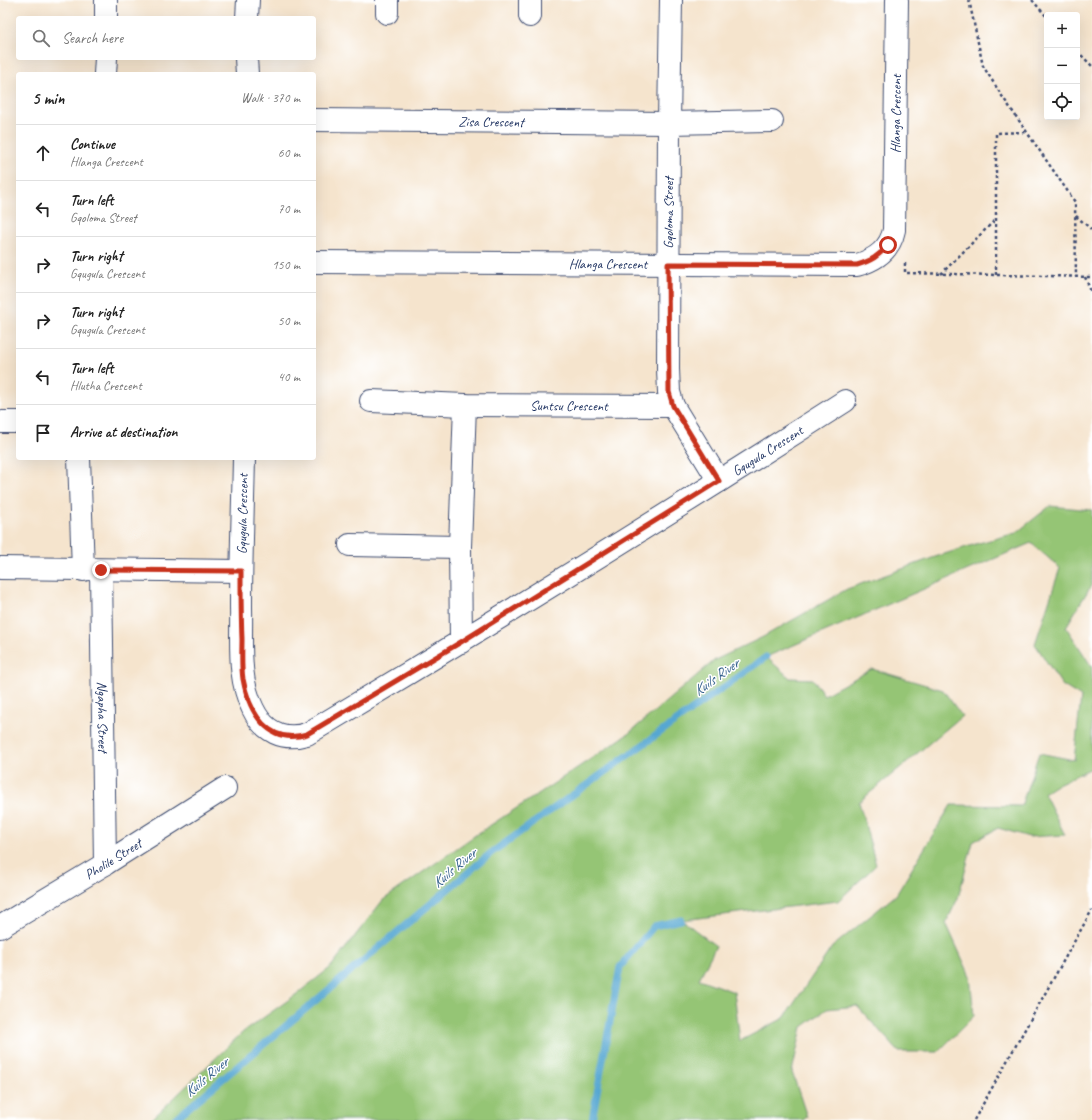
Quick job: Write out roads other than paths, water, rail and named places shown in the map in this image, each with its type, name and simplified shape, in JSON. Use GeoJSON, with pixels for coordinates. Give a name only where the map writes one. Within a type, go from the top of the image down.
{"type":"FeatureCollection","features":[{"type":"Feature","properties":{"kind":"street"},"geometry":{"type":"LineString","coordinates":[[106,0],[106,16]]}},
{"type":"Feature","properties":{"kind":"street"},"geometry":{"type":"LineString","coordinates":[[247,16],[248,0]]}},
{"type":"Feature","properties":{"kind":"street","name":"Gqoloma Street"},"geometry":{"type":"LineString","coordinates":[[671,0],[668,264],[669,392],[673,406],[719,481]]}},
{"type":"Feature","properties":{"kind":"street","name":"Hlanga Crescent"},"geometry":{"type":"LineString","coordinates":[[316,262],[857,265],[869,262],[880,255],[888,245],[894,230],[897,0]]}},
{"type":"Feature","properties":{"kind":"street"},"geometry":{"type":"LineString","coordinates":[[105,72],[106,60]]}},
{"type":"Feature","properties":{"kind":"street"},"geometry":{"type":"LineString","coordinates":[[246,60],[247,72]]}},
{"type":"Feature","properties":{"kind":"street","name":"Zisa Crescent"},"geometry":{"type":"LineString","coordinates":[[316,120],[669,123]]}},
{"type":"Feature","properties":{"kind":"street"},"geometry":{"type":"LineString","coordinates":[[669,123],[772,121]]}},
{"type":"Feature","properties":{"kind":"street","name":"Suntsu Crescent"},"geometry":{"type":"LineString","coordinates":[[371,401],[465,405],[673,406]]}},
{"type":"Feature","properties":{"kind":"street","name":"Gqugula Crescent"},"geometry":{"type":"LineString","coordinates":[[244,460],[241,571],[243,678],[247,696],[259,720],[276,734],[286,737],[296,737],[307,734],[461,642],[845,401]]}},
{"type":"Feature","properties":{"kind":"street"},"geometry":{"type":"LineString","coordinates":[[461,642],[460,547],[465,405]]}},
{"type":"Feature","properties":{"kind":"street"},"geometry":{"type":"LineString","coordinates":[[0,422],[16,422]]}},
{"type":"Feature","properties":{"kind":"street","name":"Ngapha Street"},"geometry":{"type":"LineString","coordinates":[[79,460],[92,570],[105,864]]}},
{"type":"Feature","properties":{"kind":"street"},"geometry":{"type":"LineString","coordinates":[[350,545],[460,547]]}},
{"type":"Feature","properties":{"kind":"street"},"geometry":{"type":"LineString","coordinates":[[0,568],[241,571]]}},
{"type":"Feature","properties":{"kind":"street","name":"Pholile Street"},"geometry":{"type":"LineString","coordinates":[[0,927],[105,864],[225,788]]}},
{"type":"Feature","properties":{"kind":"waterway","name":"Kuils River"},"geometry":{"type":"LineString","coordinates":[[174,1120],[491,853],[766,657]]}},
{"type":"Feature","properties":{"kind":"waterway","name":"Kuils River"},"geometry":{"type":"LineString","coordinates":[[592,1120],[620,967],[654,926],[681,920]]}}]}
